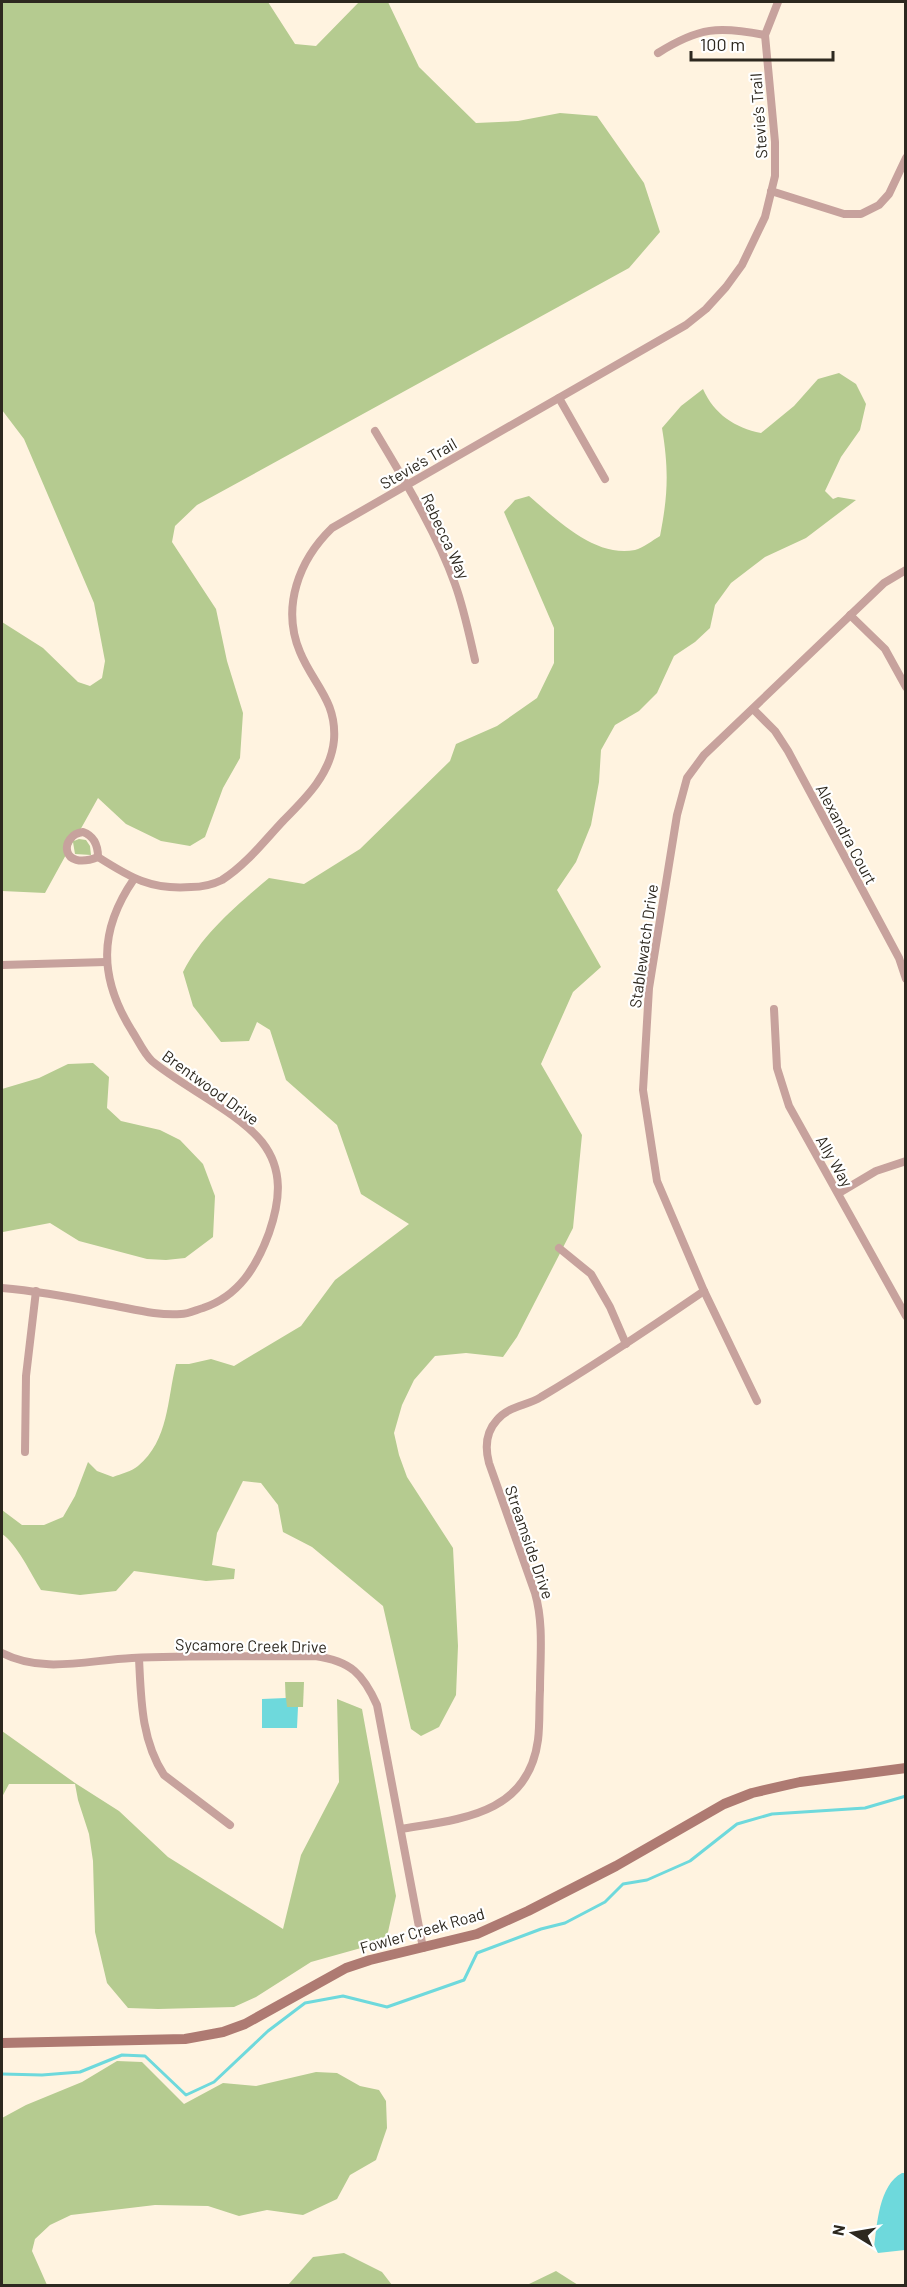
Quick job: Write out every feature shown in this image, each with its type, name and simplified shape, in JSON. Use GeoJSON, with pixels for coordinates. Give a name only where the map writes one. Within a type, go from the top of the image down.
{"type":"FeatureCollection","features":[{"type":"Feature","properties":{"kind":"main road","name":"Fowler Creek Road"},"geometry":{"type":"LineString","coordinates":[[2,2043],[148,2040],[204,2036],[245,2024],[346,1968],[369,1960],[477,1934],[528,1911],[616,1866],[724,1803],[752,1793],[800,1782],[906,1768]]}},
{"type":"Feature","properties":{"kind":"street","name":"Stevie’s Trail"},"geometry":{"type":"LineString","coordinates":[[98,857],[87,861],[74,861],[67,846],[70,837],[75,833],[89,834],[96,844],[98,857],[134,879],[170,889],[203,886],[222,879],[240,865],[310,793],[332,752],[333,717],[326,696],[300,653],[292,612],[296,583],[311,551],[332,528],[686,325],[706,309],[726,287],[742,265],[765,217],[775,176],[775,142],[765,35],[778,2]]}},
{"type":"Feature","properties":{"kind":"street"},"geometry":{"type":"LineString","coordinates":[[658,53],[671,45],[710,30],[731,29],[765,35]]}},
{"type":"Feature","properties":{"kind":"street"},"geometry":{"type":"LineString","coordinates":[[771,191],[844,214],[861,214],[879,205],[889,194],[906,158]]}},
{"type":"Feature","properties":{"kind":"street"},"geometry":{"type":"LineString","coordinates":[[559,398],[605,479]]}},
{"type":"Feature","properties":{"kind":"street","name":"Rebecca Way"},"geometry":{"type":"LineString","coordinates":[[375,431],[407,485],[454,582],[465,615],[475,660]]}},
{"type":"Feature","properties":{"kind":"street","name":"Stablewatch Drive"},"geometry":{"type":"LineString","coordinates":[[757,1401],[704,1291],[657,1181],[643,1090],[649,988],[677,815],[687,778],[704,755],[884,583],[906,570]]}},
{"type":"Feature","properties":{"kind":"street"},"geometry":{"type":"LineString","coordinates":[[850,615],[885,649],[906,687]]}},
{"type":"Feature","properties":{"kind":"street","name":"Alexandra Court"},"geometry":{"type":"LineString","coordinates":[[753,709],[775,731],[788,751],[899,958],[906,979]]}},
{"type":"Feature","properties":{"kind":"street","name":"Brentwood Drive"},"geometry":{"type":"LineString","coordinates":[[2,1288],[36,1291],[152,1312],[183,1314],[214,1304],[247,1279],[261,1254],[274,1218],[279,1193],[275,1168],[262,1142],[236,1119],[150,1059],[117,1004],[106,962],[109,933],[114,914],[134,879]]}},
{"type":"Feature","properties":{"kind":"street"},"geometry":{"type":"LineString","coordinates":[[2,965],[106,962]]}},
{"type":"Feature","properties":{"kind":"street","name":"Ally Way"},"geometry":{"type":"LineString","coordinates":[[774,1009],[774,1046],[783,1090],[789,1106],[906,1316]]}},
{"type":"Feature","properties":{"kind":"street"},"geometry":{"type":"LineString","coordinates":[[838,1193],[876,1171],[906,1161]]}},
{"type":"Feature","properties":{"kind":"street"},"geometry":{"type":"LineString","coordinates":[[559,1248],[591,1274],[610,1307],[626,1344]]}},
{"type":"Feature","properties":{"kind":"street"},"geometry":{"type":"LineString","coordinates":[[25,1452],[26,1376],[36,1291]]}},
{"type":"Feature","properties":{"kind":"street","name":"Streamside Drive"},"geometry":{"type":"LineString","coordinates":[[400,1829],[467,1817],[493,1808],[516,1791],[529,1772],[535,1756],[539,1734],[539,1616],[535,1593],[489,1464],[488,1437],[492,1425],[505,1413],[538,1399],[626,1344],[704,1291]]}},
{"type":"Feature","properties":{"kind":"street","name":"Sycamore Creek Drive"},"geometry":{"type":"LineString","coordinates":[[2,1653],[13,1659],[42,1665],[139,1658],[315,1656],[342,1662],[367,1683],[377,1706],[423,1948]]}},
{"type":"Feature","properties":{"kind":"street"},"geometry":{"type":"LineString","coordinates":[[139,1658],[143,1716],[151,1751],[158,1766],[164,1775],[230,1825]]}},
{"type":"Feature","properties":{"kind":"green space"},"geometry":{"type":"Polygon","coordinates":[[[2,2],[268,2],[295,44],[316,46],[359,2],[388,2],[419,67],[476,123],[518,121],[560,113],[597,116],[644,183],[660,232],[629,268],[197,505],[175,526],[172,542],[216,609],[227,661],[243,713],[240,758],[223,788],[205,837],[190,846],[161,841],[126,824],[98,798],[74,841],[86,840],[90,846],[91,855],[75,854],[73,842],[45,893],[2,891],[2,622],[43,648],[78,682],[90,686],[102,678],[105,661],[94,603],[24,439],[2,410],[2,2]]]}},
{"type":"Feature","properties":{"kind":"green space"},"geometry":{"type":"Polygon","coordinates":[[[839,373],[856,384],[866,404],[860,430],[841,457],[825,491],[833,499],[838,497],[856,500],[806,538],[765,557],[731,583],[715,605],[710,628],[695,642],[674,656],[657,693],[639,711],[615,725],[601,750],[599,782],[591,825],[576,862],[557,890],[601,967],[573,992],[541,1064],[582,1135],[573,1228],[517,1337],[503,1357],[466,1353],[435,1356],[414,1380],[402,1405],[394,1433],[399,1455],[407,1477],[453,1548],[458,1646],[456,1695],[439,1727],[421,1736],[411,1729],[383,1606],[312,1547],[283,1532],[278,1505],[261,1483],[243,1481],[217,1533],[212,1565],[235,1569],[234,1579],[206,1581],[134,1571],[116,1591],[80,1595],[41,1590],[18,1552],[2,1534],[2,1510],[22,1525],[44,1525],[63,1517],[75,1496],[88,1462],[97,1471],[113,1477],[136,1468],[148,1456],[161,1432],[176,1364],[189,1364],[211,1359],[234,1366],[301,1326],[335,1280],[409,1224],[361,1194],[337,1125],[286,1080],[270,1030],[257,1022],[249,1041],[221,1042],[193,1006],[183,972],[191,958],[221,921],[269,878],[304,884],[360,849],[450,761],[456,744],[497,726],[537,698],[554,663],[554,628],[504,512],[515,500],[529,496],[577,535],[605,548],[620,551],[638,549],[660,536],[667,482],[662,428],[681,406],[703,389],[719,413],[743,428],[761,433],[794,406],[818,379],[839,373]]]}},
{"type":"Feature","properties":{"kind":"green space"},"geometry":{"type":"Polygon","coordinates":[[[93,1063],[109,1077],[107,1108],[121,1121],[160,1130],[180,1140],[203,1164],[215,1196],[213,1237],[185,1258],[147,1259],[79,1241],[50,1223],[2,1231],[2,1089],[39,1078],[68,1064],[93,1063]]]}},
{"type":"Feature","properties":{"kind":"green space"},"geometry":{"type":"Polygon","coordinates":[[[285,1682],[304,1682],[303,1707],[286,1707],[285,1682]]]}},
{"type":"Feature","properties":{"kind":"green space"},"geometry":{"type":"Polygon","coordinates":[[[337,1699],[362,1709],[396,1896],[386,1941],[311,1962],[256,1997],[234,2007],[128,2008],[107,1983],[95,1932],[93,1861],[89,1834],[75,1784],[9,1784],[2,1797],[2,1731],[119,1811],[168,1857],[283,1929],[301,1855],[339,1782],[337,1699]]]}},
{"type":"Feature","properties":{"kind":"green space"},"geometry":{"type":"Polygon","coordinates":[[[117,2061],[142,2062],[184,2104],[223,2083],[256,2086],[316,2072],[337,2073],[360,2086],[379,2090],[386,2101],[387,2128],[376,2160],[350,2175],[337,2199],[303,2215],[267,2210],[239,2216],[208,2206],[155,2205],[71,2215],[50,2225],[35,2239],[32,2251],[47,2285],[2,2285],[2,2118],[26,2105],[82,2082],[117,2061]]]}},
{"type":"Feature","properties":{"kind":"green space"},"geometry":{"type":"Polygon","coordinates":[[[344,2253],[382,2272],[392,2285],[288,2285],[313,2257],[344,2253]]]}},
{"type":"Feature","properties":{"kind":"green space"},"geometry":{"type":"Polygon","coordinates":[[[556,2271],[578,2285],[527,2285],[556,2271]]]}},
{"type":"Feature","properties":{"kind":"water"},"geometry":{"type":"Polygon","coordinates":[[[286,1698],[287,1707],[298,1707],[297,1728],[262,1728],[262,1699],[286,1698]]]}},
{"type":"Feature","properties":{"kind":"water"},"geometry":{"type":"Polygon","coordinates":[[[902,2173],[906,2173],[905,2250],[878,2253],[874,2248],[880,2206],[888,2186],[902,2173]]]}},
{"type":"Feature","properties":{"kind":"waterway"},"geometry":{"type":"LineString","coordinates":[[2,2074],[42,2075],[80,2072],[122,2055],[145,2056],[186,2095],[214,2082],[268,2031],[305,2003],[343,1996],[387,2007],[464,1980],[477,1953],[541,1929],[565,1923],[605,1902],[623,1884],[647,1880],[690,1861],[737,1824],[772,1814],[865,1808],[906,1796]]}}]}
